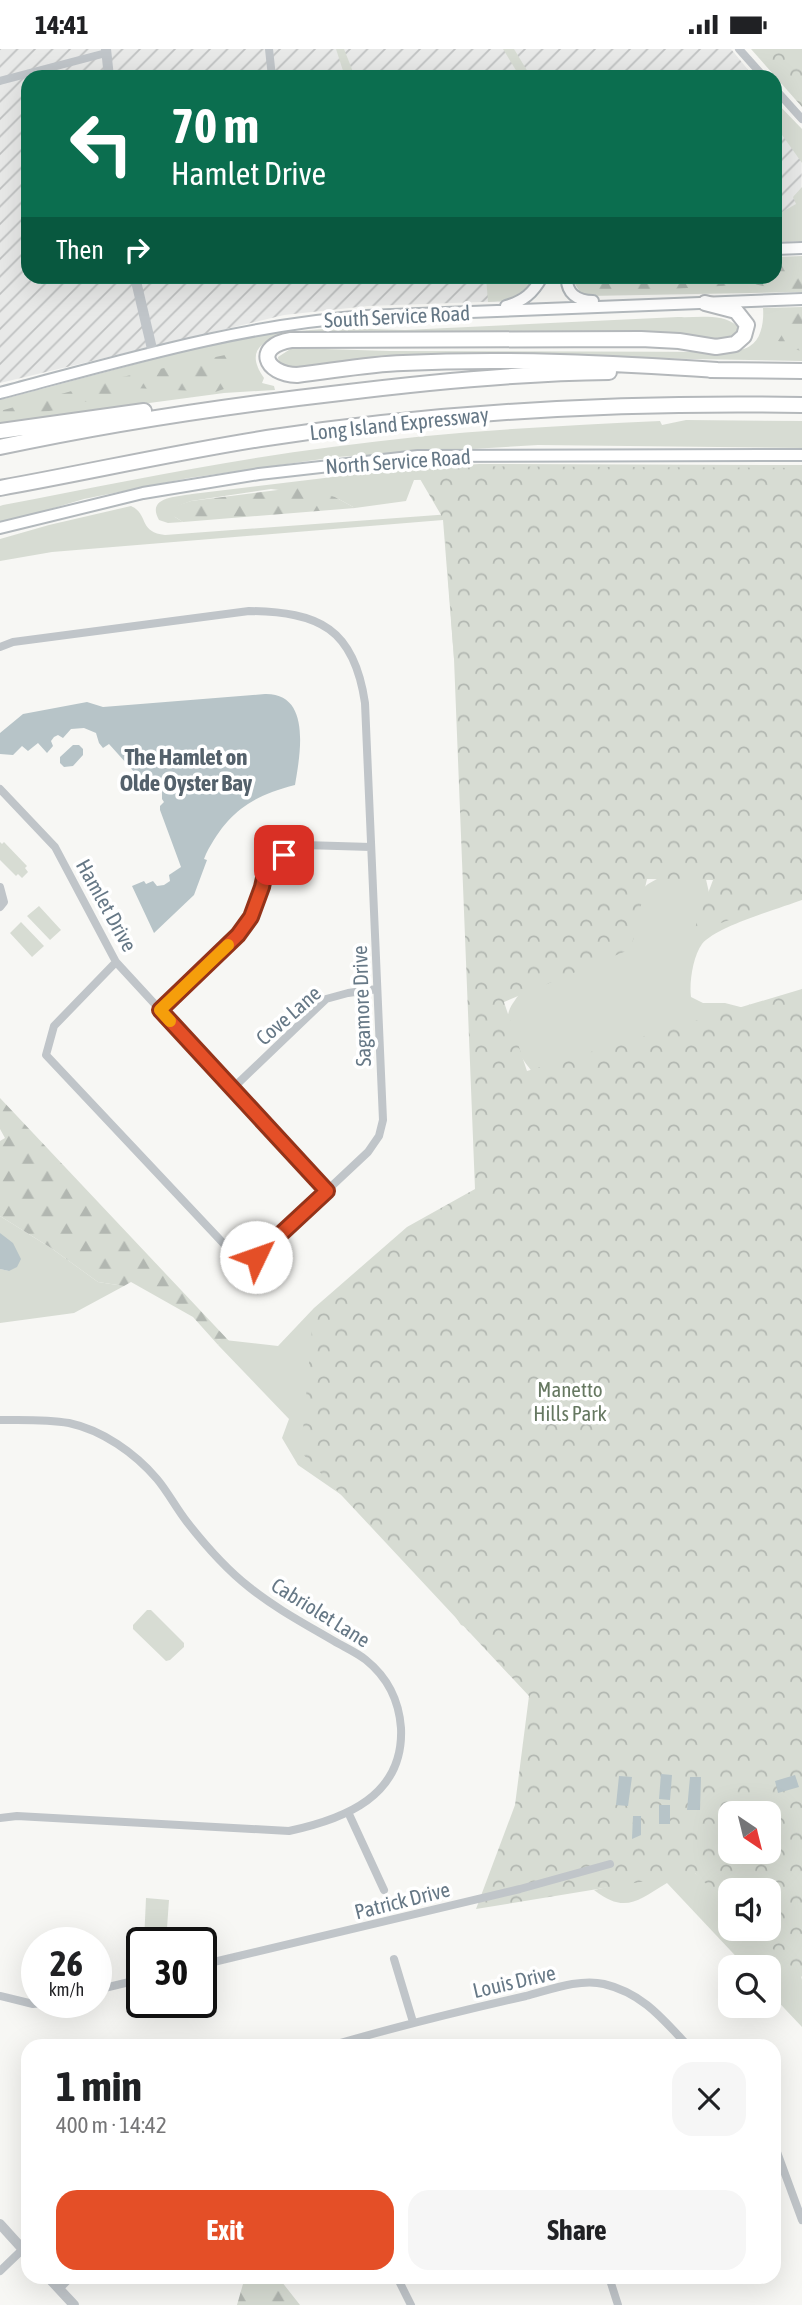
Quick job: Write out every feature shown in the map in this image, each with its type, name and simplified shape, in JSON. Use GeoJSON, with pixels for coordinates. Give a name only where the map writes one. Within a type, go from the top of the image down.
{"type":"FeatureCollection","features":[{"type":"Feature","properties":{"kind":"highway"},"geometry":{"type":"LineString","coordinates":[[705,303],[736,311],[747,325],[744,336],[735,344],[716,347],[641,339],[291,340],[276,343],[269,349],[268,360],[272,368],[282,374],[297,375],[400,363],[489,361],[575,361],[717,370]]}},
{"type":"Feature","properties":{"kind":"highway","name":"Long Island Expressway"},"geometry":{"type":"LineString","coordinates":[[0,447],[153,418],[268,401],[491,377],[596,372],[802,371]]}},
{"type":"Feature","properties":{"kind":"highway"},"geometry":{"type":"LineString","coordinates":[[0,431],[113,414],[268,401]]}},
{"type":"Feature","properties":{"kind":"highway","name":"Long Island Expressway"},"geometry":{"type":"LineString","coordinates":[[0,488],[266,438],[495,412],[618,406],[802,405]]}},
{"type":"Feature","properties":{"kind":"main road"},"geometry":{"type":"LineString","coordinates":[[782,249],[802,248]]}},
{"type":"Feature","properties":{"kind":"main road"},"geometry":{"type":"LineString","coordinates":[[487,311],[524,300],[538,284]]}},
{"type":"Feature","properties":{"kind":"main road"},"geometry":{"type":"LineString","coordinates":[[568,284],[569,289],[583,301],[662,304]]}},
{"type":"Feature","properties":{"kind":"main road","name":"South Service Road"},"geometry":{"type":"LineString","coordinates":[[0,393],[248,330],[300,322],[356,317],[802,299]]}},
{"type":"Feature","properties":{"kind":"main road","name":"North Service Road"},"geometry":{"type":"LineString","coordinates":[[0,528],[144,493],[259,474],[395,458],[499,454],[802,455]]}},
{"type":"Feature","properties":{"kind":"street"},"geometry":{"type":"LineString","coordinates":[[269,49],[271,70]]}},
{"type":"Feature","properties":{"kind":"street"},"geometry":{"type":"LineString","coordinates":[[739,49],[758,70]]}},
{"type":"Feature","properties":{"kind":"street"},"geometry":{"type":"LineString","coordinates":[[39,70],[106,51],[108,70]]}},
{"type":"Feature","properties":{"kind":"street"},"geometry":{"type":"LineString","coordinates":[[0,81],[21,75]]}},
{"type":"Feature","properties":{"kind":"street"},"geometry":{"type":"LineString","coordinates":[[782,97],[802,119]]}},
{"type":"Feature","properties":{"kind":"street"},"geometry":{"type":"LineString","coordinates":[[137,284],[153,353]]}},
{"type":"Feature","properties":{"kind":"street","name":"Sagamore Drive"},"geometry":{"type":"LineString","coordinates":[[0,647],[13,642],[249,611],[281,611],[310,617],[332,631],[349,649],[362,677],[383,1120],[379,1136],[368,1152],[256,1257],[240,1261],[46,1055],[54,1026],[116,962]]}},
{"type":"Feature","properties":{"kind":"street","name":"Hamlet Drive"},"geometry":{"type":"LineString","coordinates":[[0,789],[55,847],[116,962],[327,1191]]}},
{"type":"Feature","properties":{"kind":"street"},"geometry":{"type":"LineString","coordinates":[[160,1010],[238,935],[251,917],[266,869],[284,855],[304,845],[371,847]]}},
{"type":"Feature","properties":{"kind":"street"},"geometry":{"type":"LineString","coordinates":[[0,887],[4,902],[0,907]]}},
{"type":"Feature","properties":{"kind":"street","name":"Cove Lane"},"geometry":{"type":"LineString","coordinates":[[232,1089],[326,999],[377,989]]}},
{"type":"Feature","properties":{"kind":"street","name":"Cabriolet Lane"},"geometry":{"type":"LineString","coordinates":[[0,1420],[71,1423],[121,1446],[140,1461],[158,1480],[190,1525],[247,1586],[268,1602],[365,1659],[382,1675],[395,1696],[402,1743],[388,1782],[370,1799],[348,1812],[289,1831],[17,1816],[0,1818]]}},
{"type":"Feature","properties":{"kind":"street","name":"Patrick Drive"},"geometry":{"type":"LineString","coordinates":[[348,1812],[384,1890]]}},
{"type":"Feature","properties":{"kind":"street","name":"Patrick Drive"},"geometry":{"type":"LineString","coordinates":[[217,1961],[520,1889],[610,1864]]}},
{"type":"Feature","properties":{"kind":"street"},"geometry":{"type":"LineString","coordinates":[[394,1959],[414,2022]]}},
{"type":"Feature","properties":{"kind":"street","name":"Louis Drive"},"geometry":{"type":"LineString","coordinates":[[354,2039],[557,1988],[601,1983],[622,1989],[652,2006],[682,2039]]}},
{"type":"Feature","properties":{"kind":"street"},"geometry":{"type":"LineString","coordinates":[[0,1996],[21,2001]]}},
{"type":"Feature","properties":{"kind":"street"},"geometry":{"type":"LineString","coordinates":[[781,2163],[802,2220]]}},
{"type":"Feature","properties":{"kind":"street"},"geometry":{"type":"LineString","coordinates":[[0,2224],[21,2248]]}},
{"type":"Feature","properties":{"kind":"street"},"geometry":{"type":"LineString","coordinates":[[0,2271],[21,2255]]}},
{"type":"Feature","properties":{"kind":"street"},"geometry":{"type":"LineString","coordinates":[[54,2284],[74,2305]]}},
{"type":"Feature","properties":{"kind":"street"},"geometry":{"type":"LineString","coordinates":[[59,2289],[64,2284]]}},
{"type":"Feature","properties":{"kind":"street"},"geometry":{"type":"LineString","coordinates":[[400,2284],[411,2305]]}},
{"type":"Feature","properties":{"kind":"street"},"geometry":{"type":"LineString","coordinates":[[611,2284],[618,2305]]}},
{"type":"Feature","properties":{"kind":"shaded area"},"geometry":{"type":"Polygon","coordinates":[[[0,49],[731,49],[748,70],[21,70],[21,284],[529,284],[508,301],[368,306],[284,315],[0,383],[0,49]]]}},
{"type":"Feature","properties":{"kind":"shaded area"},"geometry":{"type":"Polygon","coordinates":[[[782,111],[802,135],[801,241],[782,242],[782,111]]]}},
{"type":"Feature","properties":{"kind":"shaded area"},"geometry":{"type":"Polygon","coordinates":[[[265,694],[280,696],[290,704],[296,714],[300,743],[295,785],[253,801],[232,817],[206,854],[204,859],[207,860],[194,895],[154,933],[132,886],[144,881],[146,884],[153,881],[157,886],[164,885],[170,881],[169,875],[181,867],[160,810],[164,802],[162,789],[150,776],[136,774],[109,744],[103,748],[96,733],[84,728],[71,729],[63,738],[58,735],[54,737],[51,741],[53,746],[47,753],[38,743],[28,751],[22,746],[13,755],[0,754],[0,733],[23,714],[87,702],[103,707],[265,694]]]}},
{"type":"Feature","properties":{"kind":"shaded area"},"geometry":{"type":"Polygon","coordinates":[[[73,745],[79,745],[83,749],[83,755],[73,766],[64,767],[60,763],[60,757],[73,745]]]}},
{"type":"Feature","properties":{"kind":"shaded area"},"geometry":{"type":"Polygon","coordinates":[[[0,1233],[13,1243],[21,1259],[17,1267],[9,1271],[0,1269],[0,1233]]]}},
{"type":"Feature","properties":{"kind":"shaded area"},"geometry":{"type":"Polygon","coordinates":[[[661,1774],[672,1775],[670,1800],[659,1799],[661,1774]]]}},
{"type":"Feature","properties":{"kind":"shaded area"},"geometry":{"type":"Polygon","coordinates":[[[795,1775],[799,1787],[778,1793],[775,1781],[795,1775]]]}},
{"type":"Feature","properties":{"kind":"shaded area"},"geometry":{"type":"Polygon","coordinates":[[[619,1776],[632,1777],[628,1806],[616,1805],[619,1776]]]}},
{"type":"Feature","properties":{"kind":"shaded area"},"geometry":{"type":"Polygon","coordinates":[[[690,1777],[701,1777],[700,1810],[687,1810],[690,1777]]]}},
{"type":"Feature","properties":{"kind":"shaded area"},"geometry":{"type":"Polygon","coordinates":[[[659,1805],[670,1805],[670,1824],[659,1824],[659,1805]]]}},
{"type":"Feature","properties":{"kind":"shaded area"},"geometry":{"type":"Polygon","coordinates":[[[633,1816],[641,1816],[641,1835],[632,1839],[633,1816]]]}},
{"type":"Feature","properties":{"kind":"green space"},"geometry":{"type":"Polygon","coordinates":[[[336,49],[344,49],[352,70],[343,70],[336,49]]]}},
{"type":"Feature","properties":{"kind":"green space"},"geometry":{"type":"Polygon","coordinates":[[[503,49],[514,49],[527,70],[516,70],[503,49]]]}},
{"type":"Feature","properties":{"kind":"green space"},"geometry":{"type":"Polygon","coordinates":[[[751,49],[802,49],[802,107],[782,84],[782,70],[769,70],[751,49]]]}},
{"type":"Feature","properties":{"kind":"green space"},"geometry":{"type":"Polygon","coordinates":[[[782,108],[802,129],[802,163],[782,135],[782,108]]]}},
{"type":"Feature","properties":{"kind":"green space"},"geometry":{"type":"Polygon","coordinates":[[[802,187],[802,241],[782,242],[782,212],[796,204],[793,197],[802,187]]]}},
{"type":"Feature","properties":{"kind":"green space"},"geometry":{"type":"Polygon","coordinates":[[[802,256],[802,292],[588,296],[580,292],[575,284],[782,284],[782,257],[802,256]]]}},
{"type":"Feature","properties":{"kind":"green space"},"geometry":{"type":"Polygon","coordinates":[[[802,259],[802,289],[786,291],[754,284],[782,284],[782,260],[802,259]]]}},
{"type":"Feature","properties":{"kind":"green space"},"geometry":{"type":"Polygon","coordinates":[[[487,284],[532,284],[517,297],[488,302],[487,284]]]}},
{"type":"Feature","properties":{"kind":"green space"},"geometry":{"type":"Polygon","coordinates":[[[585,284],[754,284],[586,294],[585,284]]]}},
{"type":"Feature","properties":{"kind":"green space"},"geometry":{"type":"Polygon","coordinates":[[[802,307],[802,361],[466,355],[297,370],[279,365],[278,357],[292,348],[390,351],[733,352],[748,347],[757,339],[763,308],[802,307]]]}},
{"type":"Feature","properties":{"kind":"green space"},"geometry":{"type":"Polygon","coordinates":[[[802,310],[802,351],[788,348],[778,341],[785,330],[783,317],[802,310]]]}},
{"type":"Feature","properties":{"kind":"green space"},"geometry":{"type":"Polygon","coordinates":[[[678,317],[725,319],[737,326],[737,333],[733,340],[281,337],[260,346],[256,357],[256,363],[264,378],[262,383],[274,386],[275,390],[224,393],[0,423],[0,400],[242,337],[338,328],[405,330],[678,317]]]}},
{"type":"Feature","properties":{"kind":"green space"},"geometry":{"type":"Polygon","coordinates":[[[225,355],[233,370],[233,386],[215,392],[134,388],[56,410],[0,418],[0,411],[122,377],[225,355]]]}},
{"type":"Feature","properties":{"kind":"green space"},"geometry":{"type":"Polygon","coordinates":[[[686,420],[802,421],[802,448],[538,445],[336,457],[189,478],[84,499],[0,524],[0,506],[3,505],[250,459],[455,433],[660,421],[662,425],[686,420]]]}},
{"type":"Feature","properties":{"kind":"green space"},"geometry":{"type":"Polygon","coordinates":[[[479,464],[802,465],[802,474],[414,480],[406,501],[355,508],[335,497],[271,489],[191,501],[173,508],[175,517],[183,522],[168,523],[159,520],[156,512],[160,502],[171,497],[391,470],[479,464]]]}},
{"type":"Feature","properties":{"kind":"green space","name":"Manetto Hills Park"},"geometry":{"type":"Polygon","coordinates":[[[419,466],[802,468],[802,894],[693,933],[713,880],[647,879],[631,949],[504,1002],[527,1071],[802,989],[802,1977],[764,1941],[781,1941],[781,1878],[718,1878],[718,1895],[695,1873],[476,1909],[515,1805],[529,1696],[301,1452],[314,1308],[407,1227],[475,1189],[454,659],[444,520],[420,479],[419,466]]]}},
{"type":"Feature","properties":{"kind":"green space"},"geometry":{"type":"Polygon","coordinates":[[[301,487],[335,497],[355,508],[183,522],[172,513],[173,507],[191,501],[301,487]]]}},
{"type":"Feature","properties":{"kind":"green space"},"geometry":{"type":"Polygon","coordinates":[[[131,506],[137,509],[147,527],[165,535],[451,514],[454,659],[443,520],[52,552],[0,561],[0,539],[131,506]]]}},
{"type":"Feature","properties":{"kind":"green space"},"geometry":{"type":"Polygon","coordinates":[[[0,842],[4,842],[27,866],[25,868],[28,872],[22,878],[18,874],[16,876],[0,860],[0,842]]]}},
{"type":"Feature","properties":{"kind":"green space"},"geometry":{"type":"Polygon","coordinates":[[[671,871],[705,875],[710,897],[802,889],[802,900],[721,931],[702,944],[696,955],[691,977],[691,997],[703,1003],[725,1003],[752,1010],[533,1073],[513,1044],[508,1028],[509,1011],[521,991],[648,884],[671,871]]]}},
{"type":"Feature","properties":{"kind":"green space"},"geometry":{"type":"Polygon","coordinates":[[[39,906],[61,930],[50,940],[27,916],[39,906]]]}},
{"type":"Feature","properties":{"kind":"green space"},"geometry":{"type":"Polygon","coordinates":[[[21,922],[44,946],[32,957],[10,933],[21,922]]]}},
{"type":"Feature","properties":{"kind":"green space"},"geometry":{"type":"Polygon","coordinates":[[[0,1098],[230,1342],[217,1339],[219,1346],[193,1317],[131,1282],[124,1286],[98,1282],[0,1216],[0,1141],[5,1138],[0,1129],[0,1098]]]}},
{"type":"Feature","properties":{"kind":"green space"},"geometry":{"type":"Polygon","coordinates":[[[0,1216],[98,1282],[124,1286],[74,1313],[0,1323],[0,1269],[9,1271],[0,1233],[0,1216]]]}},
{"type":"Feature","properties":{"kind":"green space"},"geometry":{"type":"Polygon","coordinates":[[[314,1308],[498,1640],[461,1625],[435,1587],[343,1496],[298,1465],[282,1438],[289,1419],[219,1346],[216,1339],[278,1346],[314,1308]]]}},
{"type":"Feature","properties":{"kind":"green space"},"geometry":{"type":"Polygon","coordinates":[[[147,1610],[151,1610],[184,1643],[184,1647],[170,1660],[166,1661],[133,1629],[133,1625],[147,1610]]]}},
{"type":"Feature","properties":{"kind":"green space"},"geometry":{"type":"Polygon","coordinates":[[[673,1872],[695,1873],[718,1890],[718,1937],[667,1883],[639,1899],[623,1903],[614,1902],[594,1890],[673,1872]]]}},
{"type":"Feature","properties":{"kind":"green space"},"geometry":{"type":"Polygon","coordinates":[[[146,1898],[169,1900],[167,1927],[145,1927],[146,1898]]]}},
{"type":"Feature","properties":{"kind":"green space"},"geometry":{"type":"Polygon","coordinates":[[[722,1941],[777,1941],[799,1967],[802,1980],[802,2027],[781,2005],[781,1955],[735,1955],[722,1941]]]}},
{"type":"Feature","properties":{"kind":"green space"},"geometry":{"type":"Polygon","coordinates":[[[243,2284],[284,2284],[300,2305],[237,2305],[243,2284]]]}},
{"type":"Feature","properties":{"kind":"slow traffic"},"geometry":{"type":"LineString","coordinates":[[170,1021],[160,1010],[228,945]]}},
{"type":"Feature","properties":{"kind":"district","name":"The Hamlet on Olde Oyster Bay"},"geometry":{"type":"Point","coordinates":[186,770]}},
{"type":"Feature","properties":{"kind":"route"},"geometry":{"type":"LineString","coordinates":[[256,1257],[327,1191],[160,1010],[238,935],[251,917],[266,869],[284,855]]}}]}
